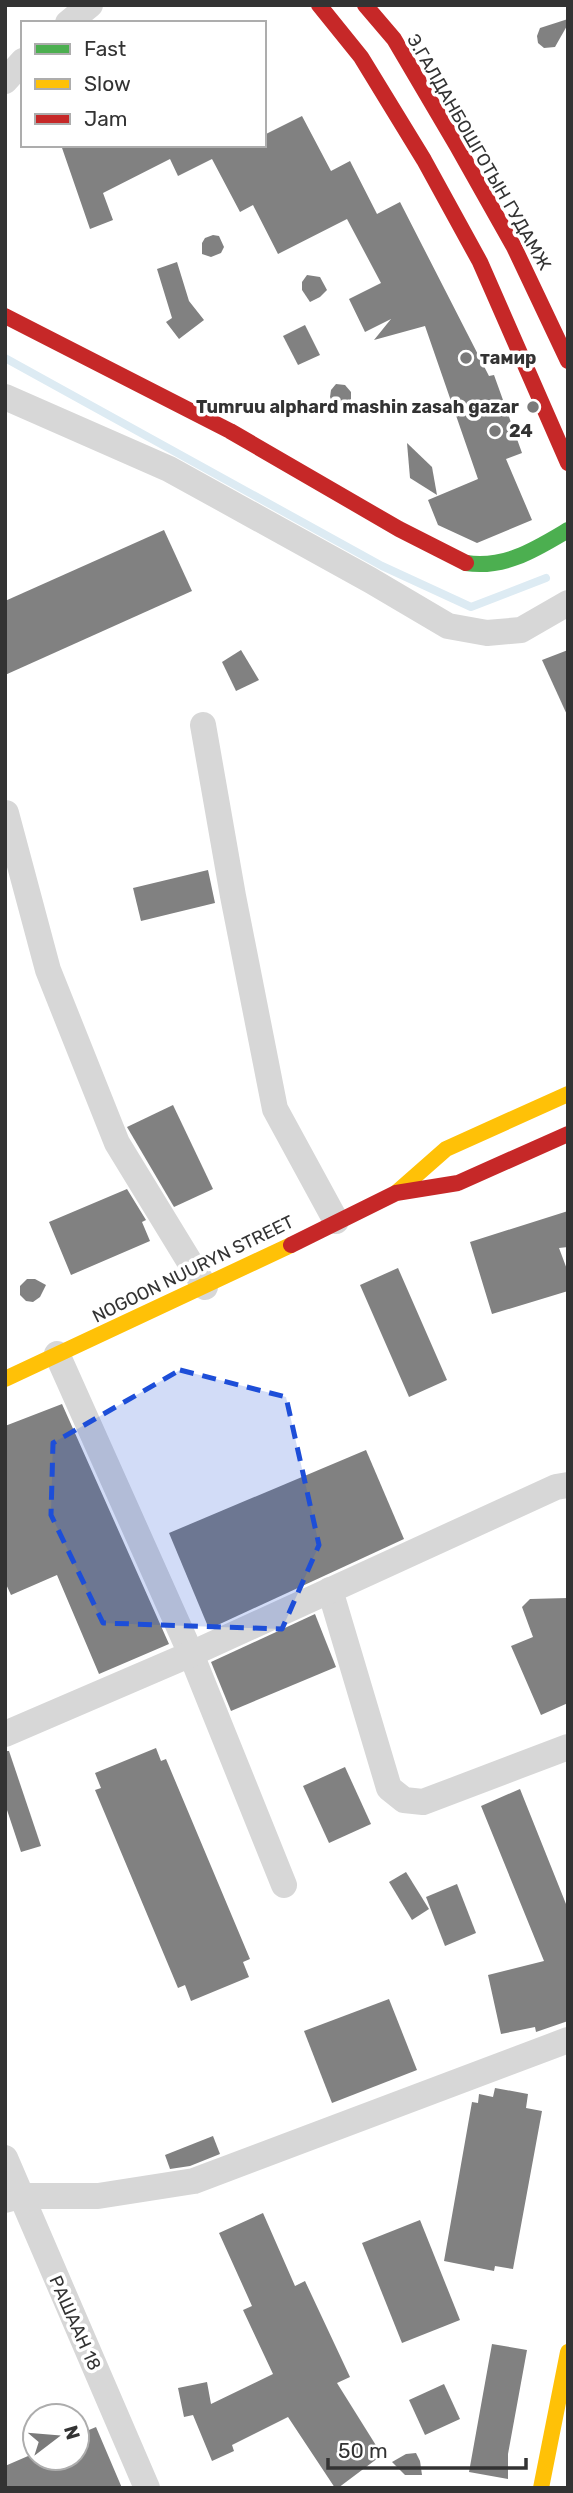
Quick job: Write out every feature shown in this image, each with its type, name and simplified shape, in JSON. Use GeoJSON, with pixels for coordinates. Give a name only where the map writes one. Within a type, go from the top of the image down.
{"type":"FeatureCollection","features":[{"type":"Feature","properties":{"kind":"main road"},"geometry":{"type":"LineString","coordinates":[[319,5],[361,57],[424,160],[480,262],[568,463]]}},
{"type":"Feature","properties":{"kind":"main road","name":"Э.ГАЛДАНБОШГОТЫН ГУДАМЖ"},"geometry":{"type":"LineString","coordinates":[[365,5],[394,39],[457,146],[514,247],[568,361]]}},
{"type":"Feature","properties":{"kind":"main road"},"geometry":{"type":"LineString","coordinates":[[5,316],[230,431],[399,529],[468,564],[491,564],[521,556],[568,530]]}},
{"type":"Feature","properties":{"kind":"main road","name":"NOGOON NUURYN STREET"},"geometry":{"type":"LineString","coordinates":[[396,1193],[446,1149],[568,1094]]}},
{"type":"Feature","properties":{"kind":"main road","name":"NOGOON NUURYN STREET"},"geometry":{"type":"LineString","coordinates":[[5,1379],[205,1287],[396,1193],[458,1183],[568,1134]]}},
{"type":"Feature","properties":{"kind":"main road"},"geometry":{"type":"LineString","coordinates":[[541,2488],[568,2352]]}},
{"type":"Feature","properties":{"kind":"street"},"geometry":{"type":"LineString","coordinates":[[70,21],[90,5]]}},
{"type":"Feature","properties":{"kind":"street"},"geometry":{"type":"LineString","coordinates":[[5,81],[21,63]]}},
{"type":"Feature","properties":{"kind":"street"},"geometry":{"type":"LineString","coordinates":[[5,397],[169,469],[448,626],[487,634],[521,630],[568,603]]}},
{"type":"Feature","properties":{"kind":"street"},"geometry":{"type":"LineString","coordinates":[[203,725],[275,1109],[336,1221]]}},
{"type":"Feature","properties":{"kind":"street"},"geometry":{"type":"LineString","coordinates":[[6,813],[48,970],[117,1143],[205,1287]]}},
{"type":"Feature","properties":{"kind":"street"},"geometry":{"type":"LineString","coordinates":[[57,1354],[191,1654],[284,1885]]}},
{"type":"Feature","properties":{"kind":"street"},"geometry":{"type":"LineString","coordinates":[[5,1734],[191,1654],[556,1487],[568,1485]]}},
{"type":"Feature","properties":{"kind":"street"},"geometry":{"type":"LineString","coordinates":[[330,1590],[389,1787],[404,1800],[423,1802],[568,1747]]}},
{"type":"Feature","properties":{"kind":"street"},"geometry":{"type":"LineString","coordinates":[[13,2198],[98,2196],[194,2181],[568,2040]]}},
{"type":"Feature","properties":{"kind":"street","name":"РАШААН 18"},"geometry":{"type":"LineString","coordinates":[[5,2158],[13,2198],[148,2488]]}},
{"type":"Feature","properties":{"kind":"highlighted area"},"geometry":{"type":"Polygon","coordinates":[[[180,1370],[286,1397],[319,1545],[282,1629],[103,1623],[51,1515],[53,1443],[180,1370]]]}},
{"type":"Feature","properties":{"kind":"building"},"geometry":{"type":"Polygon","coordinates":[[[568,19],[568,24],[555,47],[544,48],[538,43],[540,28],[568,19]]]}},
{"type":"Feature","properties":{"kind":"building"},"geometry":{"type":"Polygon","coordinates":[[[302,116],[331,171],[350,161],[377,214],[400,202],[489,376],[494,375],[522,453],[506,459],[532,520],[477,543],[438,525],[428,500],[478,479],[425,326],[374,340],[391,319],[365,332],[349,299],[381,283],[347,219],[278,254],[253,205],[240,212],[212,159],[178,176],[170,159],[103,193],[113,220],[90,229],[62,147],[266,147],[266,134],[302,116]]]}},
{"type":"Feature","properties":{"kind":"building"},"geometry":{"type":"Polygon","coordinates":[[[219,236],[224,247],[221,253],[211,257],[202,254],[202,243],[205,238],[219,236]]]}},
{"type":"Feature","properties":{"kind":"building"},"geometry":{"type":"Polygon","coordinates":[[[177,262],[189,301],[204,320],[179,339],[166,322],[172,318],[157,269],[177,262]]]}},
{"type":"Feature","properties":{"kind":"building"},"geometry":{"type":"Polygon","coordinates":[[[307,275],[320,277],[327,290],[310,302],[302,290],[302,282],[307,275]]]}},
{"type":"Feature","properties":{"kind":"building"},"geometry":{"type":"Polygon","coordinates":[[[305,325],[320,355],[298,365],[283,336],[305,325]]]}},
{"type":"Feature","properties":{"kind":"building"},"geometry":{"type":"Polygon","coordinates":[[[336,384],[345,385],[351,392],[351,399],[343,406],[334,406],[330,397],[336,384]]]}},
{"type":"Feature","properties":{"kind":"building"},"geometry":{"type":"Polygon","coordinates":[[[407,443],[432,467],[437,495],[410,478],[407,443]]]}},
{"type":"Feature","properties":{"kind":"building"},"geometry":{"type":"Polygon","coordinates":[[[164,530],[192,591],[5,675],[5,601],[164,530]]]}},
{"type":"Feature","properties":{"kind":"building"},"geometry":{"type":"Polygon","coordinates":[[[241,650],[259,680],[236,691],[222,662],[241,650]]]}},
{"type":"Feature","properties":{"kind":"building"},"geometry":{"type":"Polygon","coordinates":[[[568,650],[568,717],[542,660],[568,650]]]}},
{"type":"Feature","properties":{"kind":"building"},"geometry":{"type":"Polygon","coordinates":[[[208,870],[215,903],[141,921],[133,888],[208,870]]]}},
{"type":"Feature","properties":{"kind":"building"},"geometry":{"type":"Polygon","coordinates":[[[173,1105],[213,1189],[174,1207],[127,1127],[173,1105]]]}},
{"type":"Feature","properties":{"kind":"building"},"geometry":{"type":"Polygon","coordinates":[[[127,1189],[146,1220],[142,1222],[150,1241],[71,1275],[49,1222],[127,1189]]]}},
{"type":"Feature","properties":{"kind":"building"},"geometry":{"type":"Polygon","coordinates":[[[568,1211],[568,1247],[559,1248],[568,1272],[568,1291],[492,1314],[470,1242],[568,1211]]]}},
{"type":"Feature","properties":{"kind":"building"},"geometry":{"type":"Polygon","coordinates":[[[398,1268],[447,1380],[409,1397],[360,1285],[398,1268]]]}},
{"type":"Feature","properties":{"kind":"building"},"geometry":{"type":"Polygon","coordinates":[[[27,1279],[35,1279],[46,1285],[40,1297],[33,1302],[26,1301],[20,1295],[20,1286],[27,1279]]]}},
{"type":"Feature","properties":{"kind":"building"},"geometry":{"type":"Polygon","coordinates":[[[62,1404],[169,1644],[99,1674],[57,1575],[11,1595],[5,1582],[5,1426],[62,1404]]]}},
{"type":"Feature","properties":{"kind":"building"},"geometry":{"type":"Polygon","coordinates":[[[366,1450],[404,1539],[209,1629],[169,1533],[366,1450]]]}},
{"type":"Feature","properties":{"kind":"building"},"geometry":{"type":"Polygon","coordinates":[[[568,1598],[568,1703],[541,1715],[511,1646],[533,1637],[522,1607],[530,1599],[568,1598]]]}},
{"type":"Feature","properties":{"kind":"building"},"geometry":{"type":"Polygon","coordinates":[[[315,1614],[336,1667],[231,1711],[211,1662],[315,1614]]]}},
{"type":"Feature","properties":{"kind":"building"},"geometry":{"type":"Polygon","coordinates":[[[156,1748],[161,1761],[166,1759],[250,1959],[243,1962],[249,1977],[191,2001],[185,1985],[178,1988],[95,1790],[101,1788],[95,1773],[156,1748]]]}},
{"type":"Feature","properties":{"kind":"building"},"geometry":{"type":"Polygon","coordinates":[[[5,1751],[9,1751],[41,1846],[21,1852],[5,1804],[5,1751]]]}},
{"type":"Feature","properties":{"kind":"building"},"geometry":{"type":"Polygon","coordinates":[[[345,1767],[371,1824],[329,1843],[303,1786],[345,1767]]]}},
{"type":"Feature","properties":{"kind":"building"},"geometry":{"type":"Polygon","coordinates":[[[520,1789],[568,1909],[568,2021],[536,2032],[535,2027],[501,2034],[488,1975],[544,1961],[481,1806],[520,1789]]]}},
{"type":"Feature","properties":{"kind":"building"},"geometry":{"type":"Polygon","coordinates":[[[406,1872],[429,1909],[412,1920],[389,1882],[406,1872]]]}},
{"type":"Feature","properties":{"kind":"building"},"geometry":{"type":"Polygon","coordinates":[[[457,1884],[476,1933],[445,1946],[426,1897],[457,1884]]]}},
{"type":"Feature","properties":{"kind":"building"},"geometry":{"type":"Polygon","coordinates":[[[389,1999],[417,2070],[332,2103],[304,2031],[389,1999]]]}},
{"type":"Feature","properties":{"kind":"building"},"geometry":{"type":"Polygon","coordinates":[[[495,2088],[528,2094],[526,2108],[542,2111],[513,2269],[495,2266],[494,2271],[444,2261],[472,2102],[478,2103],[479,2094],[493,2097],[495,2088]]]}},
{"type":"Feature","properties":{"kind":"building"},"geometry":{"type":"Polygon","coordinates":[[[213,2136],[220,2154],[190,2166],[170,2169],[165,2155],[213,2136]]]}},
{"type":"Feature","properties":{"kind":"building"},"geometry":{"type":"Polygon","coordinates":[[[263,2213],[295,2286],[305,2281],[350,2377],[337,2383],[382,2455],[338,2488],[335,2488],[288,2417],[232,2445],[234,2451],[212,2461],[193,2415],[184,2417],[178,2388],[207,2382],[211,2404],[273,2374],[243,2310],[252,2306],[219,2233],[263,2213]]]}},
{"type":"Feature","properties":{"kind":"building"},"geometry":{"type":"Polygon","coordinates":[[[420,2220],[460,2320],[402,2343],[362,2243],[420,2220]]]}},
{"type":"Feature","properties":{"kind":"building"},"geometry":{"type":"Polygon","coordinates":[[[492,2344],[527,2350],[508,2454],[508,2479],[469,2472],[492,2344]]]}},
{"type":"Feature","properties":{"kind":"building"},"geometry":{"type":"Polygon","coordinates":[[[444,2384],[460,2419],[425,2435],[409,2400],[444,2384]]]}},
{"type":"Feature","properties":{"kind":"building"},"geometry":{"type":"Polygon","coordinates":[[[96,2427],[122,2488],[5,2488],[5,2466],[21,2459],[21,2472],[91,2472],[91,2429],[96,2427]]]}},
{"type":"Feature","properties":{"kind":"building"},"geometry":{"type":"Polygon","coordinates":[[[416,2453],[422,2475],[405,2475],[392,2462],[406,2454],[416,2453]]]}},
{"type":"Feature","properties":{"kind":"waterway"},"geometry":{"type":"LineString","coordinates":[[5,358],[382,566],[471,607],[546,578]]}},
{"type":"Feature","properties":{"kind":"traffic: fast"},"geometry":{"type":"LineString","coordinates":[[466,563],[494,563],[520,556],[568,530]]}},
{"type":"Feature","properties":{"kind":"traffic: slow"},"geometry":{"type":"LineString","coordinates":[[396,1193],[446,1149],[568,1094]]}},
{"type":"Feature","properties":{"kind":"traffic: slow"},"geometry":{"type":"LineString","coordinates":[[5,1379],[291,1245]]}},
{"type":"Feature","properties":{"kind":"traffic: slow"},"geometry":{"type":"LineString","coordinates":[[541,2488],[568,2352]]}},
{"type":"Feature","properties":{"kind":"traffic: jam"},"geometry":{"type":"LineString","coordinates":[[319,5],[361,57],[424,160],[480,262],[568,463]]}},
{"type":"Feature","properties":{"kind":"traffic: jam"},"geometry":{"type":"LineString","coordinates":[[365,5],[394,39],[457,146],[514,247],[568,361]]}},
{"type":"Feature","properties":{"kind":"traffic: jam"},"geometry":{"type":"LineString","coordinates":[[5,316],[230,431],[399,529],[466,563]]}},
{"type":"Feature","properties":{"kind":"traffic: jam"},"geometry":{"type":"LineString","coordinates":[[291,1245],[396,1193],[458,1183],[568,1134]]}},
{"type":"Feature","properties":{"kind":"place","name":"тамир"},"geometry":{"type":"Point","coordinates":[466,358]}},
{"type":"Feature","properties":{"kind":"place","name":"Tumruu alphard mashin zasah gazar"},"geometry":{"type":"Point","coordinates":[533,407]}},
{"type":"Feature","properties":{"kind":"place","name":"24"},"geometry":{"type":"Point","coordinates":[495,431]}}]}
